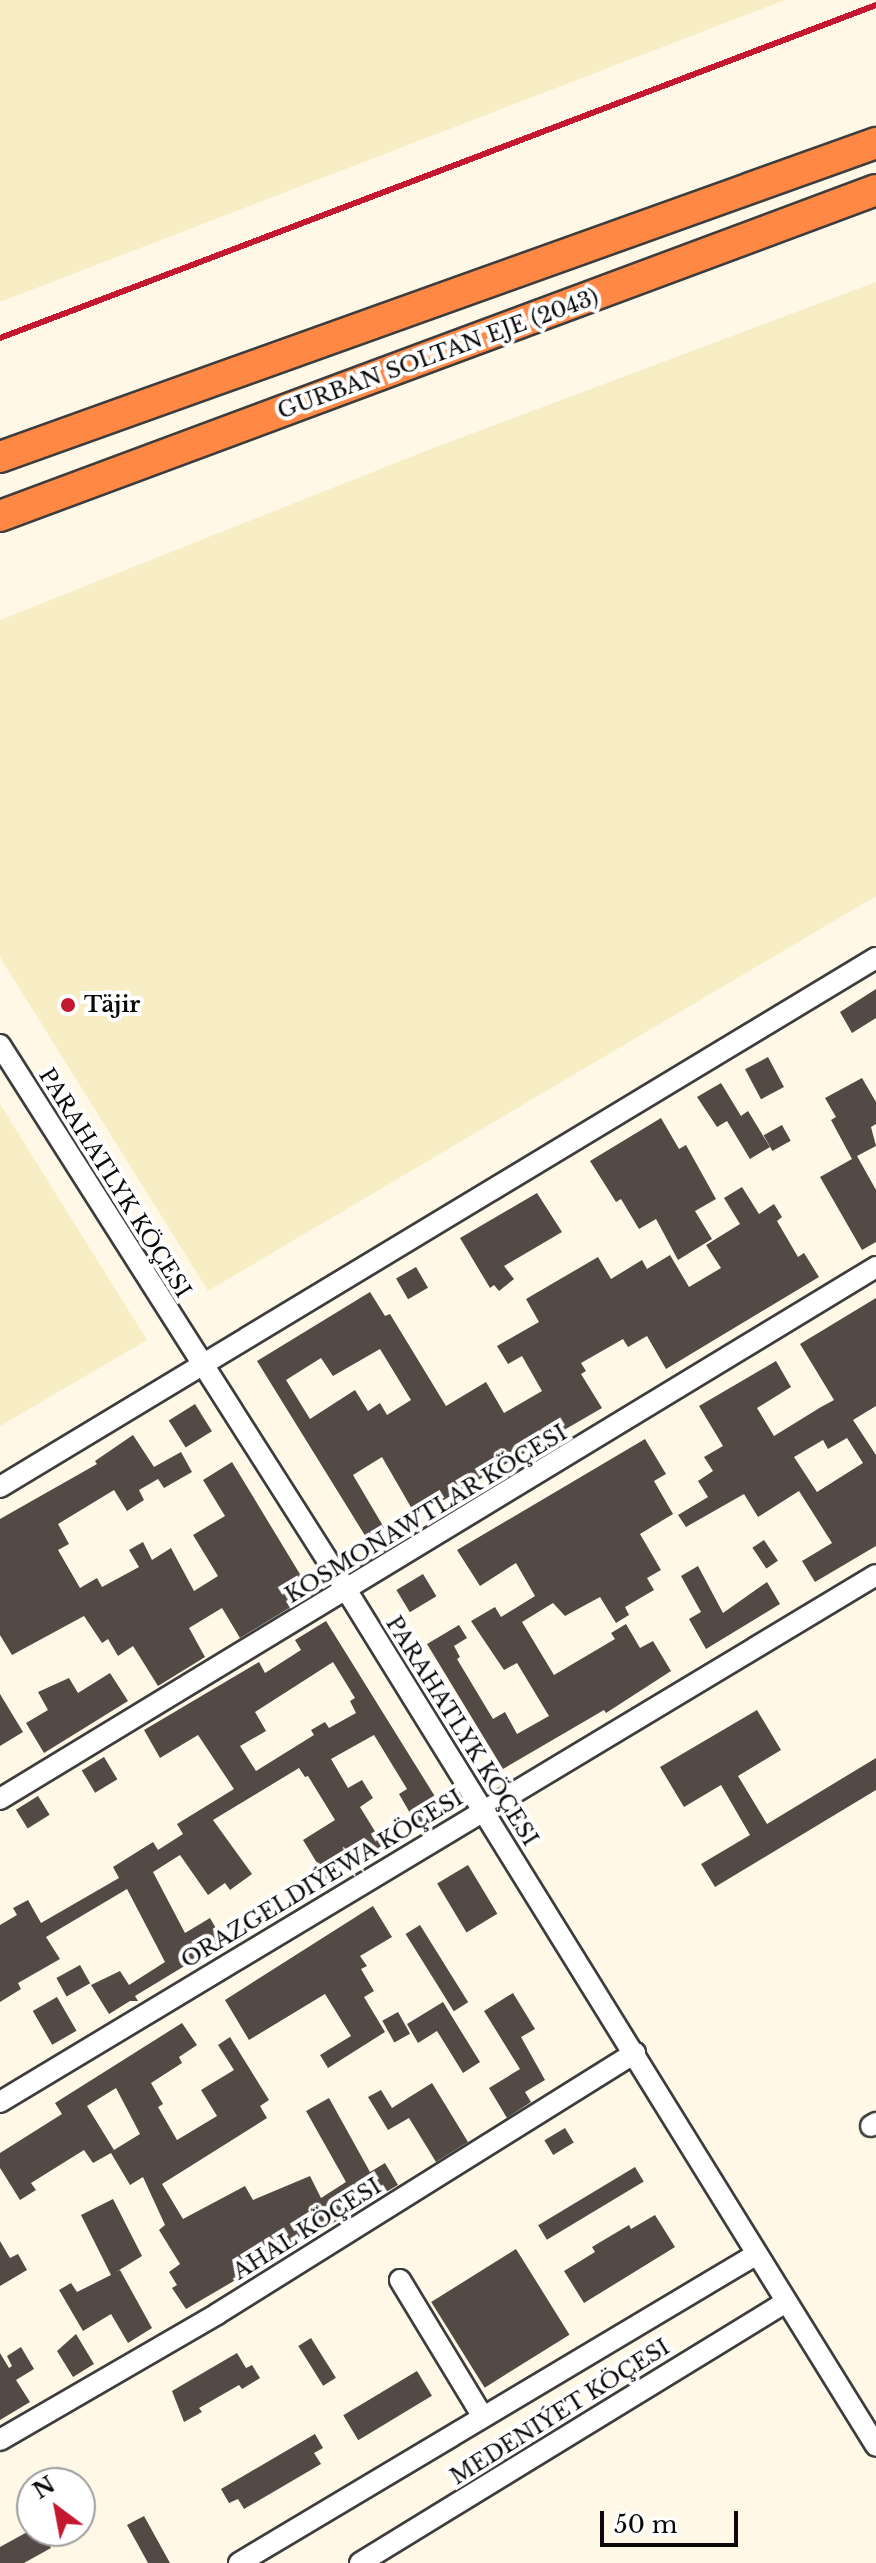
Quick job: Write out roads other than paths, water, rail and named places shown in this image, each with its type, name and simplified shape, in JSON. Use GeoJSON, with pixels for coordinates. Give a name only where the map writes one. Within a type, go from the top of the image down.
{"type":"FeatureCollection","features":[{"type":"Feature","properties":{"kind":"highway"},"geometry":{"type":"LineString","coordinates":[[0,457],[876,143]]}},
{"type":"Feature","properties":{"kind":"highway","name":"GURBAN SOLTAN EJE (2043)"},"geometry":{"type":"LineString","coordinates":[[0,516],[876,190]]}},
{"type":"Feature","properties":{"kind":"highway"},"geometry":{"type":"LineString","coordinates":[[668,217],[685,262]]}},
{"type":"Feature","properties":{"kind":"street"},"geometry":{"type":"LineString","coordinates":[[0,1487],[875,960]]}},
{"type":"Feature","properties":{"kind":"street","name":"PARAHATLYK KÖÇESI"},"geometry":{"type":"LineString","coordinates":[[0,1045],[347,1591],[876,2446]]}},
{"type":"Feature","properties":{"kind":"street","name":"KOSMONAWTLAR KÖÇESI"},"geometry":{"type":"LineString","coordinates":[[0,1799],[876,1267]]}},
{"type":"Feature","properties":{"kind":"street","name":"ORAZGELDIÝEWA KÖÇESI"},"geometry":{"type":"LineString","coordinates":[[0,2102],[876,1575]]}},
{"type":"Feature","properties":{"kind":"street","name":"AHAL KÖÇESI"},"geometry":{"type":"LineString","coordinates":[[0,2440],[217,2314],[635,2053]]}},
{"type":"Feature","properties":{"kind":"street"},"geometry":{"type":"LineString","coordinates":[[239,2563],[757,2254]]}},
{"type":"Feature","properties":{"kind":"street"},"geometry":{"type":"LineString","coordinates":[[400,2280],[483,2417]]}},
{"type":"Feature","properties":{"kind":"street","name":"MEDENIÝET KÖÇESI"},"geometry":{"type":"LineString","coordinates":[[360,2563],[786,2302]]}},
{"type":"Feature","properties":{"kind":"railway"},"geometry":{"type":"LineString","coordinates":[[0,338],[876,5]]}},
{"type":"Feature","properties":{"kind":"place","name":"Täjir"},"geometry":{"type":"Point","coordinates":[68,1005]}}]}
